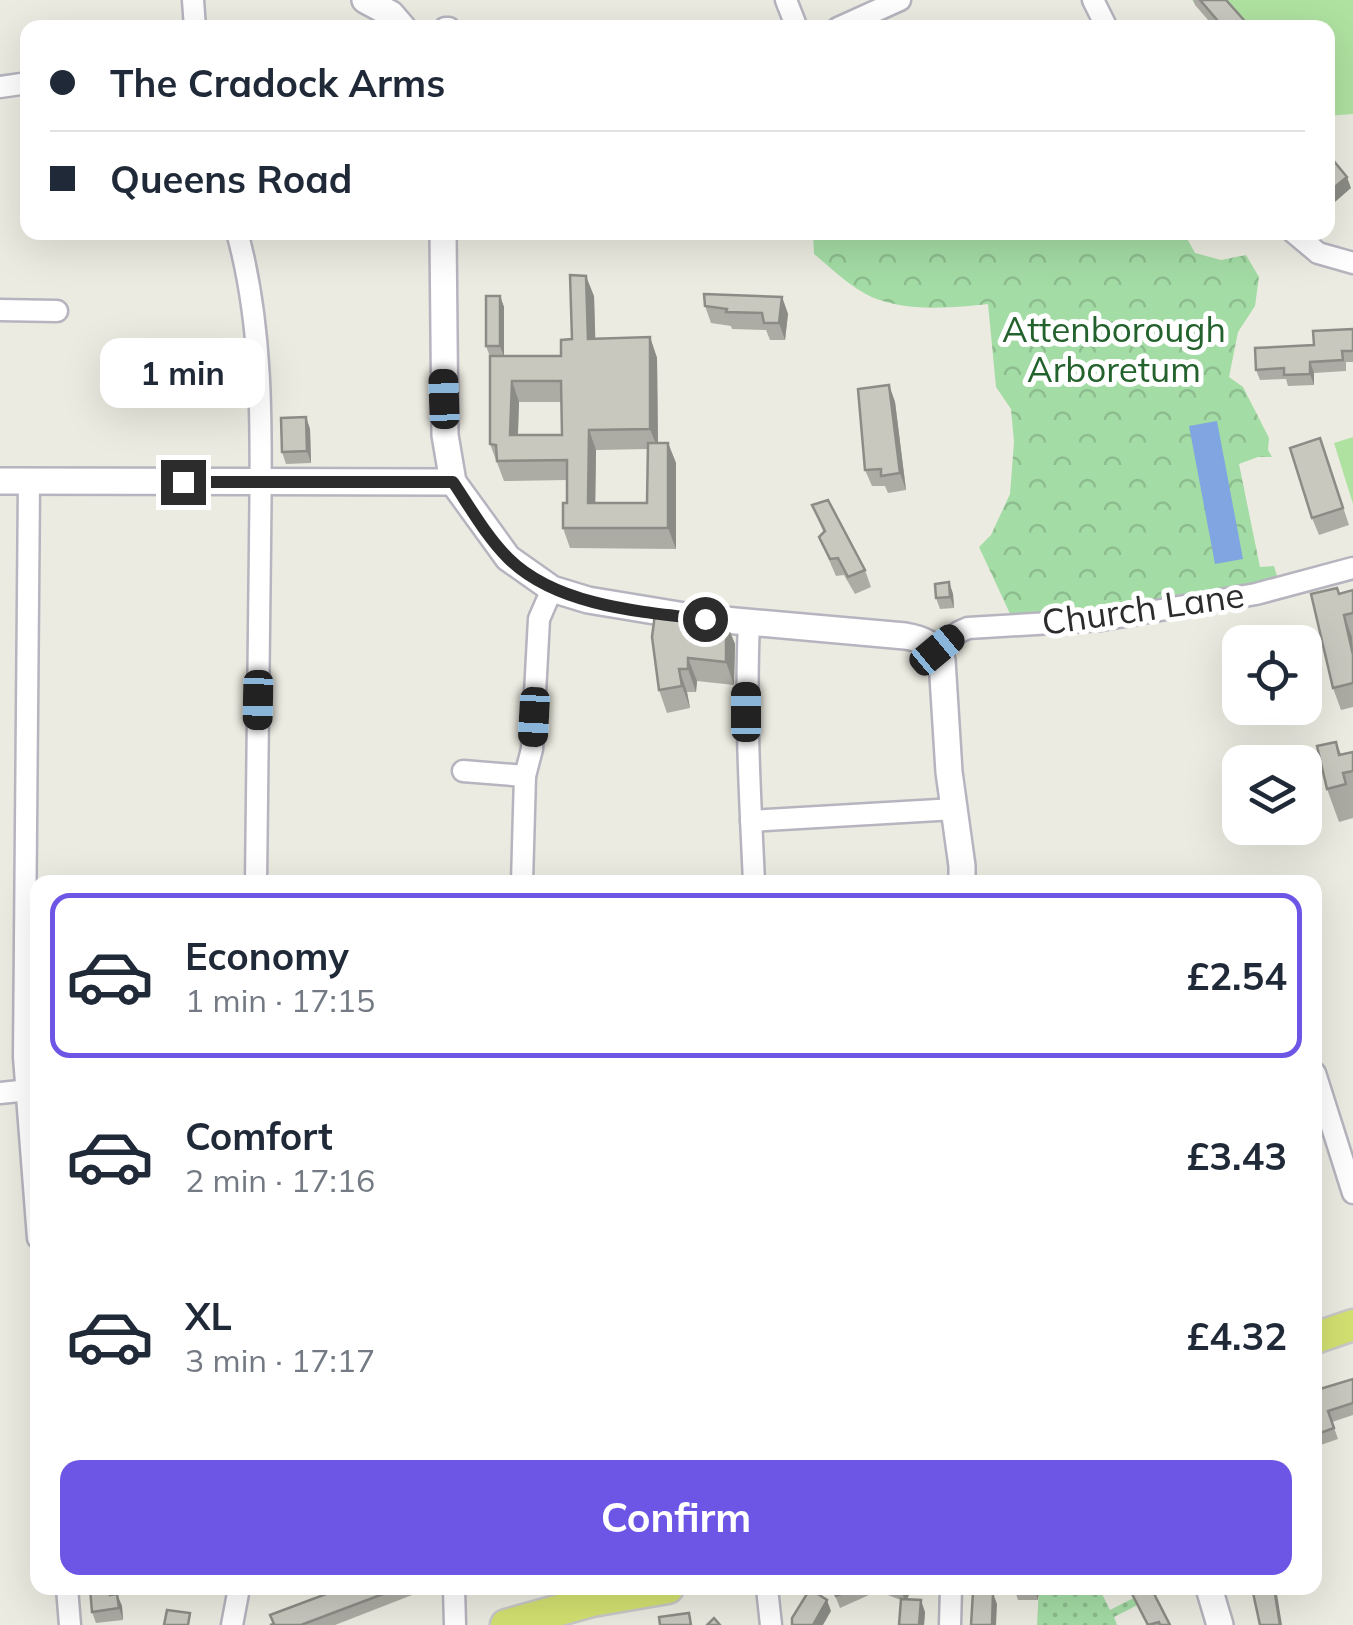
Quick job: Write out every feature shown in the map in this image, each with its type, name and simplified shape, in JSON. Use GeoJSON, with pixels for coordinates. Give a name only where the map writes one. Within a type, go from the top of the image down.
{"type":"FeatureCollection","features":[{"type":"Feature","properties":{"kind":"main road"},"geometry":{"type":"LineString","coordinates":[[1322,1336],[1353,1325]]}},
{"type":"Feature","properties":{"kind":"main road"},"geometry":{"type":"LineString","coordinates":[[515,1624],[630,1595]]}},
{"type":"Feature","properties":{"kind":"street"},"geometry":{"type":"LineString","coordinates":[[856,20],[900,0]]}},
{"type":"Feature","properties":{"kind":"street"},"geometry":{"type":"LineString","coordinates":[[371,1],[396,20]]}},
{"type":"Feature","properties":{"kind":"street"},"geometry":{"type":"LineString","coordinates":[[238,240],[256,343],[260,482],[256,875]]}},
{"type":"Feature","properties":{"kind":"street"},"geometry":{"type":"LineString","coordinates":[[443,240],[445,435],[453,482],[508,558],[552,589],[588,600],[750,623],[905,636],[932,646],[942,660],[962,875]]}},
{"type":"Feature","properties":{"kind":"street"},"geometry":{"type":"LineString","coordinates":[[1303,240],[1318,253],[1353,263]]}},
{"type":"Feature","properties":{"kind":"street"},"geometry":{"type":"LineString","coordinates":[[0,310],[53,318]]}},
{"type":"Feature","properties":{"kind":"street"},"geometry":{"type":"LineString","coordinates":[[0,481],[453,482]]}},
{"type":"Feature","properties":{"kind":"street"},"geometry":{"type":"LineString","coordinates":[[29,482],[30,875]]}},
{"type":"Feature","properties":{"kind":"street","name":"Church Lane"},"geometry":{"type":"LineString","coordinates":[[932,646],[977,628],[1101,620],[1256,594],[1353,568]]}},
{"type":"Feature","properties":{"kind":"street"},"geometry":{"type":"LineString","coordinates":[[522,875],[525,776],[532,749],[540,619],[552,589]]}},
{"type":"Feature","properties":{"kind":"street"},"geometry":{"type":"LineString","coordinates":[[750,623],[746,722],[754,875]]}},
{"type":"Feature","properties":{"kind":"street"},"geometry":{"type":"LineString","coordinates":[[463,771],[525,776]]}},
{"type":"Feature","properties":{"kind":"street"},"geometry":{"type":"LineString","coordinates":[[751,821],[955,809]]}},
{"type":"Feature","properties":{"kind":"street"},"geometry":{"type":"LineString","coordinates":[[0,1094],[30,1090]]}},
{"type":"Feature","properties":{"kind":"street"},"geometry":{"type":"LineString","coordinates":[[1322,1094],[1353,1192]]}},
{"type":"Feature","properties":{"kind":"street"},"geometry":{"type":"LineString","coordinates":[[68,1595],[70,1625]]}},
{"type":"Feature","properties":{"kind":"street"},"geometry":{"type":"LineString","coordinates":[[232,1625],[237,1595]]}},
{"type":"Feature","properties":{"kind":"street"},"geometry":{"type":"LineString","coordinates":[[454,1595],[454,1625]]}},
{"type":"Feature","properties":{"kind":"street"},"geometry":{"type":"LineString","coordinates":[[768,1595],[772,1625]]}},
{"type":"Feature","properties":{"kind":"street"},"geometry":{"type":"LineString","coordinates":[[950,1625],[951,1595]]}},
{"type":"Feature","properties":{"kind":"street"},"geometry":{"type":"LineString","coordinates":[[1211,1595],[1220,1625]]}},
{"type":"Feature","properties":{"kind":"green space"},"geometry":{"type":"Polygon","coordinates":[[[1192,0],[1353,0],[1353,114],[1335,115],[1335,20],[1210,20],[1192,0]]]}},
{"type":"Feature","properties":{"kind":"green space","name":"Attenborough Arboretum"},"geometry":{"type":"Polygon","coordinates":[[[813,240],[1188,240],[1195,253],[1221,260],[1246,255],[1259,277],[1255,306],[1238,332],[1229,377],[1243,387],[1269,438],[1272,457],[1239,464],[1260,567],[1274,566],[1278,579],[1098,613],[1012,618],[979,547],[991,535],[1010,494],[1014,442],[1011,409],[996,387],[988,304],[925,308],[893,304],[851,285],[814,254],[813,240]]]}},
{"type":"Feature","properties":{"kind":"green space"},"geometry":{"type":"Polygon","coordinates":[[[1353,437],[1353,504],[1334,443],[1353,437]]]}},
{"type":"Feature","properties":{"kind":"green space"},"geometry":{"type":"Polygon","coordinates":[[[1039,1595],[1102,1595],[1110,1610],[1139,1595],[1157,1595],[1114,1617],[1117,1625],[1037,1625],[1039,1595]]]}},
{"type":"Feature","properties":{"kind":"water"},"geometry":{"type":"Polygon","coordinates":[[[1217,421],[1243,559],[1215,564],[1189,426],[1217,421]]]}},
{"type":"Feature","properties":{"kind":"building"},"geometry":{"type":"Polygon","coordinates":[[[1200,0],[1226,0],[1244,20],[1217,20],[1200,0]]]}},
{"type":"Feature","properties":{"kind":"building"},"geometry":{"type":"Polygon","coordinates":[[[1335,162],[1347,177],[1335,187],[1335,162]]]}},
{"type":"Feature","properties":{"kind":"building"},"geometry":{"type":"Polygon","coordinates":[[[570,275],[586,276],[588,339],[650,337],[650,429],[589,430],[588,503],[647,503],[648,443],[668,443],[668,528],[563,528],[567,460],[497,461],[496,445],[490,444],[490,356],[561,356],[561,340],[572,339],[570,275]],[[512,381],[510,435],[562,435],[561,381],[512,381]]]}},
{"type":"Feature","properties":{"kind":"building"},"geometry":{"type":"Polygon","coordinates":[[[704,294],[782,297],[779,323],[764,323],[762,313],[726,312],[727,309],[705,306],[704,294]]]}},
{"type":"Feature","properties":{"kind":"building"},"geometry":{"type":"Polygon","coordinates":[[[486,296],[500,296],[500,346],[486,346],[486,296]]]}},
{"type":"Feature","properties":{"kind":"building"},"geometry":{"type":"Polygon","coordinates":[[[1353,329],[1353,351],[1342,351],[1343,360],[1310,362],[1310,374],[1284,375],[1284,368],[1256,370],[1255,348],[1314,345],[1313,331],[1353,329]]]}},
{"type":"Feature","properties":{"kind":"building"},"geometry":{"type":"Polygon","coordinates":[[[889,385],[900,473],[881,476],[881,469],[865,470],[858,389],[889,385]]]}},
{"type":"Feature","properties":{"kind":"building"},"geometry":{"type":"Polygon","coordinates":[[[306,417],[307,451],[282,452],[281,418],[306,417]]]}},
{"type":"Feature","properties":{"kind":"building"},"geometry":{"type":"Polygon","coordinates":[[[1320,438],[1343,508],[1312,518],[1290,448],[1320,438]]]}},
{"type":"Feature","properties":{"kind":"building"},"geometry":{"type":"Polygon","coordinates":[[[828,500],[865,570],[848,577],[838,558],[830,559],[819,537],[825,531],[812,505],[828,500]]]}},
{"type":"Feature","properties":{"kind":"building"},"geometry":{"type":"Polygon","coordinates":[[[949,582],[950,597],[936,598],[935,584],[949,582]]]}},
{"type":"Feature","properties":{"kind":"building"},"geometry":{"type":"Polygon","coordinates":[[[1337,588],[1339,594],[1353,590],[1353,613],[1344,615],[1353,655],[1353,683],[1333,688],[1322,625],[1318,625],[1311,594],[1337,588]]]}},
{"type":"Feature","properties":{"kind":"building"},"geometry":{"type":"Polygon","coordinates":[[[655,614],[690,621],[726,622],[726,662],[688,658],[688,669],[679,669],[682,686],[659,690],[652,637],[655,614]]]}},
{"type":"Feature","properties":{"kind":"building"},"geometry":{"type":"Polygon","coordinates":[[[1336,742],[1339,755],[1353,752],[1353,771],[1343,773],[1346,784],[1327,789],[1322,745],[1336,742]]]}},
{"type":"Feature","properties":{"kind":"building"},"geometry":{"type":"Polygon","coordinates":[[[1353,1379],[1353,1403],[1328,1411],[1334,1428],[1322,1432],[1322,1388],[1353,1379]]]}},
{"type":"Feature","properties":{"kind":"building"},"geometry":{"type":"Polygon","coordinates":[[[91,1595],[117,1595],[119,1608],[92,1612],[91,1595]]]}},
{"type":"Feature","properties":{"kind":"building"},"geometry":{"type":"Polygon","coordinates":[[[323,1595],[380,1595],[301,1625],[270,1625],[274,1624],[270,1615],[323,1595]]]}},
{"type":"Feature","properties":{"kind":"building"},"geometry":{"type":"Polygon","coordinates":[[[806,1595],[819,1595],[827,1600],[813,1625],[792,1625],[792,1618],[806,1595]]]}},
{"type":"Feature","properties":{"kind":"building"},"geometry":{"type":"Polygon","coordinates":[[[973,1595],[993,1595],[992,1625],[971,1625],[973,1595]]]}},
{"type":"Feature","properties":{"kind":"building"},"geometry":{"type":"Polygon","coordinates":[[[1133,1595],[1155,1595],[1170,1625],[1148,1625],[1133,1595]]]}},
{"type":"Feature","properties":{"kind":"building"},"geometry":{"type":"Polygon","coordinates":[[[1254,1595],[1275,1595],[1280,1625],[1260,1625],[1254,1595]]]}},
{"type":"Feature","properties":{"kind":"building"},"geometry":{"type":"Polygon","coordinates":[[[901,1599],[921,1600],[919,1625],[899,1625],[901,1599]]]}},
{"type":"Feature","properties":{"kind":"building"},"geometry":{"type":"Polygon","coordinates":[[[167,1610],[190,1613],[188,1625],[164,1625],[167,1610]]]}},
{"type":"Feature","properties":{"kind":"building"},"geometry":{"type":"Polygon","coordinates":[[[689,1613],[691,1625],[660,1625],[659,1617],[689,1613]]]}},
{"type":"Feature","properties":{"kind":"route"},"geometry":{"type":"LineString","coordinates":[[183,482],[453,482],[508,558],[552,589],[588,600],[705,619]]}}]}
